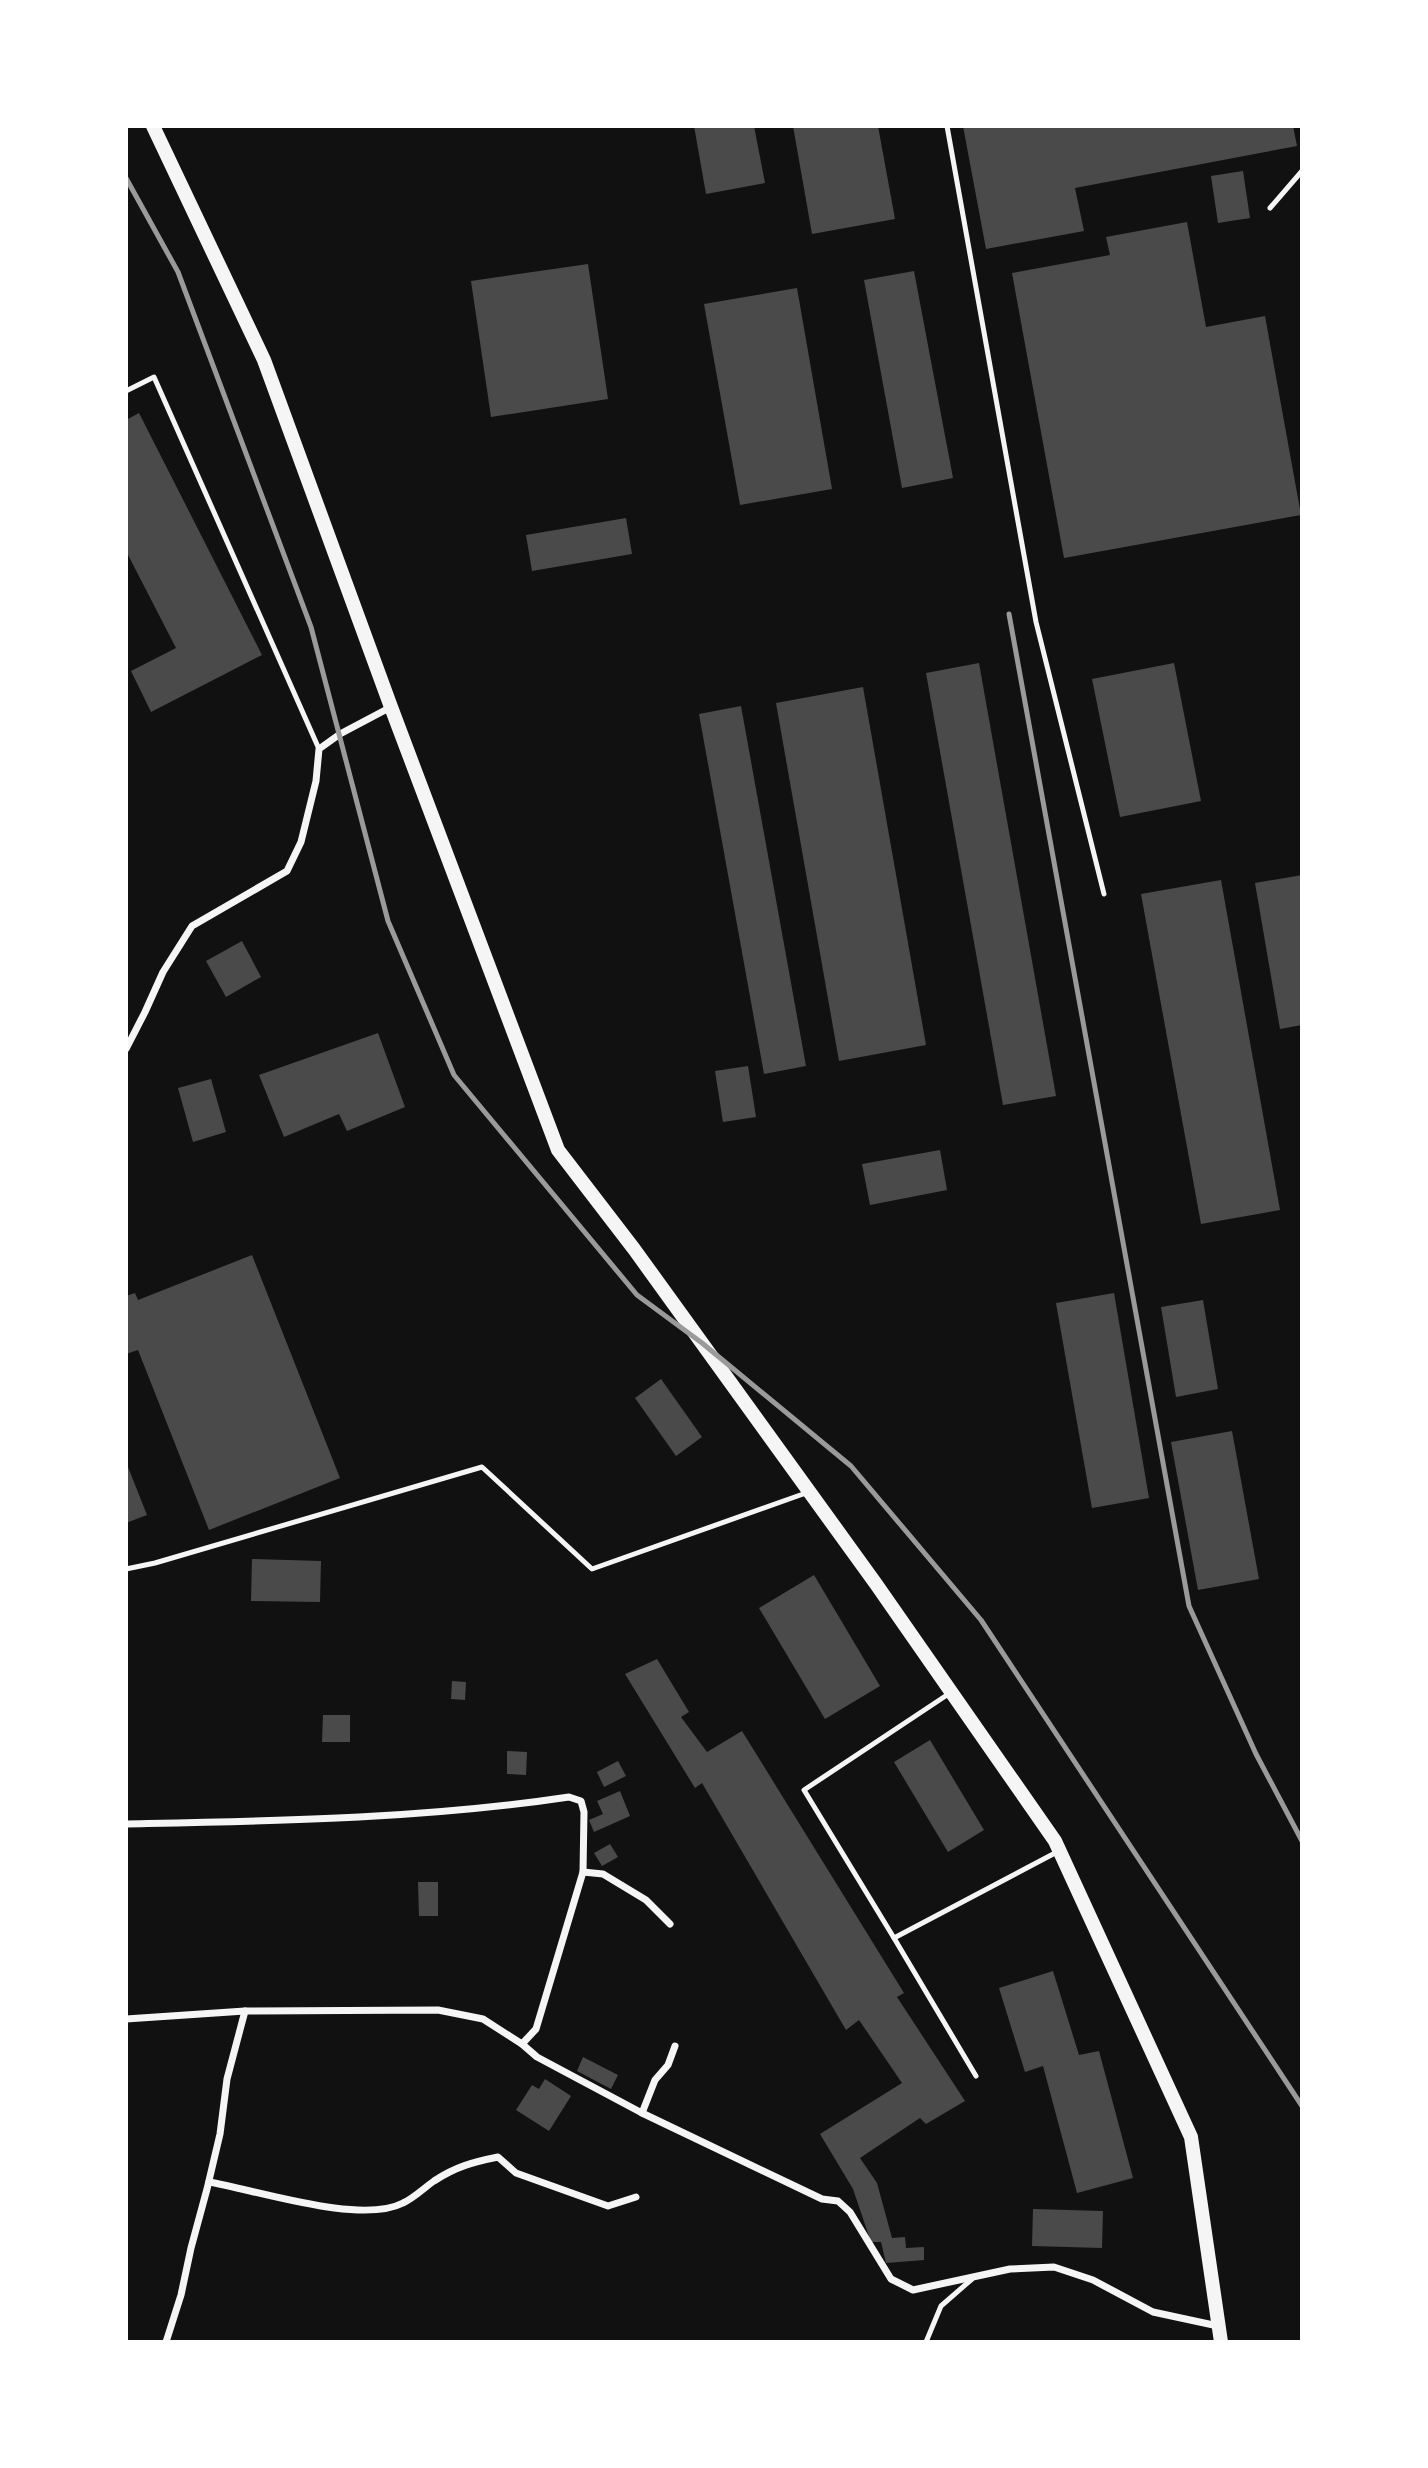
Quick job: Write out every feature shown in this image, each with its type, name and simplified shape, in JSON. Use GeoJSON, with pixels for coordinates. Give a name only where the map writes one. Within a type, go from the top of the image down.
{"type":"FeatureCollection","features":[{"type":"Feature","properties":{"kind":"main road"},"geometry":{"type":"LineString","coordinates":[[153,126],[264,359],[391,707],[558,1150],[634,1249],[809,1492],[952,1692],[1060,1851],[1191,2137],[1221,2342]]}},
{"type":"Feature","properties":{"kind":"street"},"geometry":{"type":"LineString","coordinates":[[126,1049],[163,972],[192,926],[287,871],[301,842],[316,781],[319,749],[340,734],[391,707]]}},
{"type":"Feature","properties":{"kind":"street"},"geometry":{"type":"LineString","coordinates":[[126,1824],[276,1821],[492,1809],[569,1797],[581,1801],[584,1812],[583,1872],[536,2029],[522,2044]]}},
{"type":"Feature","properties":{"kind":"street"},"geometry":{"type":"LineString","coordinates":[[583,1872],[603,1874],[646,1900],[670,1924]]}},
{"type":"Feature","properties":{"kind":"street"},"geometry":{"type":"LineString","coordinates":[[126,2018],[245,2011],[438,2010],[483,2019],[537,2057],[642,2113],[822,2199],[838,2201],[850,2212],[891,2279],[913,2290],[1010,2269],[1054,2267],[1093,2280],[1153,2312],[1218,2326]]}},
{"type":"Feature","properties":{"kind":"street"},"geometry":{"type":"LineString","coordinates":[[166,2342],[181,2295],[209,2182],[220,2134],[227,2079],[245,2011]]}},
{"type":"Feature","properties":{"kind":"street"},"geometry":{"type":"LineString","coordinates":[[642,2113],[655,2080],[668,2065],[675,2046]]}},
{"type":"Feature","properties":{"kind":"street"},"geometry":{"type":"LineString","coordinates":[[209,2182],[314,2206],[370,2210],[402,2204],[436,2180],[467,2163],[498,2157],[516,2173],[608,2206],[636,2197]]}},
{"type":"Feature","properties":{"kind":"lane"},"geometry":{"type":"LineString","coordinates":[[947,126],[1036,622],[1104,894]]}},
{"type":"Feature","properties":{"kind":"lane"},"geometry":{"type":"LineString","coordinates":[[1270,208],[1302,171]]}},
{"type":"Feature","properties":{"kind":"lane"},"geometry":{"type":"LineString","coordinates":[[126,391],[154,377],[319,749]]}},
{"type":"Feature","properties":{"kind":"lane"},"geometry":{"type":"LineString","coordinates":[[126,1569],[155,1563],[481,1467],[592,1569],[809,1492]]}},
{"type":"Feature","properties":{"kind":"lane"},"geometry":{"type":"LineString","coordinates":[[952,1692],[804,1790],[976,2076]]}},
{"type":"Feature","properties":{"kind":"lane"},"geometry":{"type":"LineString","coordinates":[[894,1938],[1060,1851]]}},
{"type":"Feature","properties":{"kind":"lane"},"geometry":{"type":"LineString","coordinates":[[926,2342],[941,2306],[972,2279]]}},
{"type":"Feature","properties":{"kind":"building"},"geometry":{"type":"Polygon","coordinates":[[[694,126],[754,126],[765,183],[706,194],[694,126]]]}},
{"type":"Feature","properties":{"kind":"building"},"geometry":{"type":"Polygon","coordinates":[[[793,126],[878,126],[895,219],[812,234],[793,126]]]}},
{"type":"Feature","properties":{"kind":"building"},"geometry":{"type":"Polygon","coordinates":[[[963,126],[1293,126],[1297,146],[1075,188],[1084,231],[986,249],[963,126]]]}},
{"type":"Feature","properties":{"kind":"building"},"geometry":{"type":"Polygon","coordinates":[[[1243,171],[1250,218],[1218,223],[1211,176],[1243,171]]]}},
{"type":"Feature","properties":{"kind":"building"},"geometry":{"type":"Polygon","coordinates":[[[1187,222],[1206,327],[1265,316],[1301,515],[1064,558],[1012,273],[1110,255],[1106,237],[1187,222]]]}},
{"type":"Feature","properties":{"kind":"building"},"geometry":{"type":"Polygon","coordinates":[[[588,264],[608,399],[491,417],[471,281],[588,264]]]}},
{"type":"Feature","properties":{"kind":"building"},"geometry":{"type":"Polygon","coordinates":[[[914,271],[953,478],[902,488],[864,280],[914,271]]]}},
{"type":"Feature","properties":{"kind":"building"},"geometry":{"type":"Polygon","coordinates":[[[797,288],[832,489],[740,505],[704,304],[797,288]]]}},
{"type":"Feature","properties":{"kind":"building"},"geometry":{"type":"Polygon","coordinates":[[[139,413],[262,655],[151,712],[131,671],[176,648],[126,551],[126,420],[139,413]]]}},
{"type":"Feature","properties":{"kind":"building"},"geometry":{"type":"Polygon","coordinates":[[[626,518],[632,554],[532,571],[526,535],[626,518]]]}},
{"type":"Feature","properties":{"kind":"building"},"geometry":{"type":"Polygon","coordinates":[[[979,663],[1056,1096],[1003,1105],[926,673],[979,663]]]}},
{"type":"Feature","properties":{"kind":"building"},"geometry":{"type":"Polygon","coordinates":[[[1174,663],[1201,801],[1120,817],[1092,679],[1174,663]]]}},
{"type":"Feature","properties":{"kind":"building"},"geometry":{"type":"Polygon","coordinates":[[[863,687],[926,1045],[839,1061],[776,703],[863,687]]]}},
{"type":"Feature","properties":{"kind":"building"},"geometry":{"type":"Polygon","coordinates":[[[741,706],[806,1066],[764,1074],[699,714],[741,706]]]}},
{"type":"Feature","properties":{"kind":"building"},"geometry":{"type":"Polygon","coordinates":[[[1302,875],[1302,1025],[1280,1029],[1255,883],[1302,875]]]}},
{"type":"Feature","properties":{"kind":"building"},"geometry":{"type":"Polygon","coordinates":[[[1221,880],[1280,1210],[1201,1224],[1141,894],[1221,880]]]}},
{"type":"Feature","properties":{"kind":"building"},"geometry":{"type":"Polygon","coordinates":[[[242,941],[261,977],[226,997],[206,961],[242,941]]]}},
{"type":"Feature","properties":{"kind":"building"},"geometry":{"type":"Polygon","coordinates":[[[378,1033],[405,1107],[347,1131],[339,1114],[284,1137],[259,1075],[378,1033]]]}},
{"type":"Feature","properties":{"kind":"building"},"geometry":{"type":"Polygon","coordinates":[[[748,1066],[756,1117],[723,1122],[715,1071],[748,1066]]]}},
{"type":"Feature","properties":{"kind":"building"},"geometry":{"type":"Polygon","coordinates":[[[211,1079],[226,1132],[193,1142],[178,1088],[211,1079]]]}},
{"type":"Feature","properties":{"kind":"building"},"geometry":{"type":"Polygon","coordinates":[[[940,1150],[947,1190],[870,1205],[862,1164],[940,1150]]]}},
{"type":"Feature","properties":{"kind":"building"},"geometry":{"type":"Polygon","coordinates":[[[252,1255],[340,1478],[209,1530],[138,1350],[126,1354],[126,1296],[135,1293],[138,1300],[252,1255]]]}},
{"type":"Feature","properties":{"kind":"building"},"geometry":{"type":"Polygon","coordinates":[[[1114,1293],[1149,1498],[1092,1508],[1056,1303],[1114,1293]]]}},
{"type":"Feature","properties":{"kind":"building"},"geometry":{"type":"Polygon","coordinates":[[[1203,1300],[1218,1389],[1176,1397],[1161,1307],[1203,1300]]]}},
{"type":"Feature","properties":{"kind":"building"},"geometry":{"type":"Polygon","coordinates":[[[661,1379],[702,1437],[676,1456],[635,1398],[661,1379]]]}},
{"type":"Feature","properties":{"kind":"building"},"geometry":{"type":"Polygon","coordinates":[[[1232,1431],[1259,1579],[1198,1590],[1171,1442],[1232,1431]]]}},
{"type":"Feature","properties":{"kind":"building"},"geometry":{"type":"Polygon","coordinates":[[[126,1462],[147,1515],[126,1523],[126,1462]]]}},
{"type":"Feature","properties":{"kind":"building"},"geometry":{"type":"Polygon","coordinates":[[[252,1559],[321,1561],[320,1602],[251,1601],[252,1559]]]}},
{"type":"Feature","properties":{"kind":"building"},"geometry":{"type":"Polygon","coordinates":[[[814,1575],[880,1686],[825,1719],[759,1608],[814,1575]]]}},
{"type":"Feature","properties":{"kind":"building"},"geometry":{"type":"Polygon","coordinates":[[[657,1659],[689,1712],[681,1717],[707,1752],[742,1731],[904,1993],[897,1997],[965,2101],[926,2124],[920,2118],[860,2158],[877,2183],[892,2238],[905,2237],[906,2248],[924,2247],[924,2260],[886,2263],[881,2242],[871,2242],[853,2189],[820,2134],[902,2083],[859,2020],[846,2030],[702,1783],[695,1788],[625,1674],[657,1659]]]}},
{"type":"Feature","properties":{"kind":"building"},"geometry":{"type":"Polygon","coordinates":[[[452,1681],[466,1682],[465,1700],[451,1699],[452,1681]]]}},
{"type":"Feature","properties":{"kind":"building"},"geometry":{"type":"Polygon","coordinates":[[[323,1715],[350,1715],[350,1742],[322,1742],[323,1715]]]}},
{"type":"Feature","properties":{"kind":"building"},"geometry":{"type":"Polygon","coordinates":[[[930,1740],[984,1830],[948,1852],[894,1762],[930,1740]]]}},
{"type":"Feature","properties":{"kind":"building"},"geometry":{"type":"Polygon","coordinates":[[[507,1751],[527,1752],[526,1775],[507,1774],[507,1751]]]}},
{"type":"Feature","properties":{"kind":"building"},"geometry":{"type":"Polygon","coordinates":[[[618,1761],[626,1776],[604,1787],[597,1772],[618,1761]]]}},
{"type":"Feature","properties":{"kind":"building"},"geometry":{"type":"Polygon","coordinates":[[[620,1791],[630,1816],[594,1832],[589,1820],[603,1814],[597,1801],[620,1791]]]}},
{"type":"Feature","properties":{"kind":"building"},"geometry":{"type":"Polygon","coordinates":[[[610,1844],[618,1857],[602,1866],[594,1853],[610,1844]]]}},
{"type":"Feature","properties":{"kind":"building"},"geometry":{"type":"Polygon","coordinates":[[[418,1882],[438,1882],[438,1916],[419,1916],[418,1882]]]}},
{"type":"Feature","properties":{"kind":"building"},"geometry":{"type":"Polygon","coordinates":[[[1053,1971],[1079,2055],[1099,2051],[1133,2178],[1077,2193],[1043,2066],[1025,2072],[999,1988],[1053,1971]]]}},
{"type":"Feature","properties":{"kind":"building"},"geometry":{"type":"Polygon","coordinates":[[[583,2057],[618,2075],[611,2089],[577,2071],[583,2057]]]}},
{"type":"Feature","properties":{"kind":"building"},"geometry":{"type":"Polygon","coordinates":[[[545,2079],[571,2096],[549,2131],[516,2110],[532,2085],[539,2089],[545,2079]]]}},
{"type":"Feature","properties":{"kind":"building"},"geometry":{"type":"Polygon","coordinates":[[[1033,2209],[1103,2211],[1102,2248],[1032,2246],[1033,2209]]]}},
{"type":"Feature","properties":{"kind":"railway"},"geometry":{"type":"LineString","coordinates":[[126,178],[178,272],[311,627],[388,921],[454,1075],[637,1295],[702,1343],[851,1466],[981,1620],[1302,2106]]}},
{"type":"Feature","properties":{"kind":"railway"},"geometry":{"type":"LineString","coordinates":[[1009,614],[1189,1606],[1256,1754],[1302,1841]]}}]}
